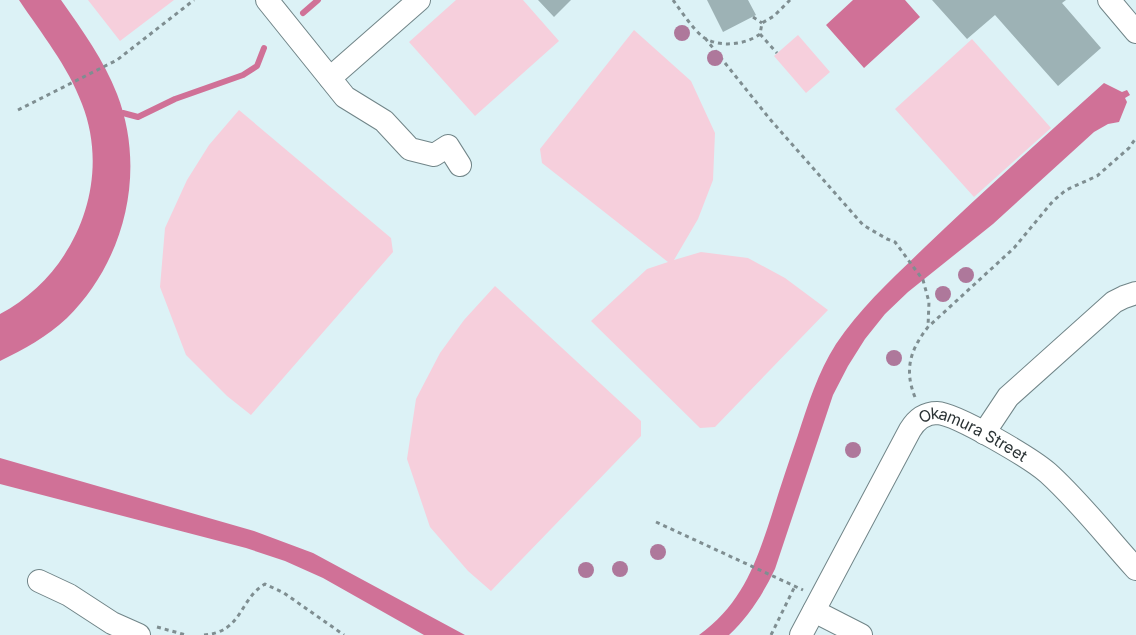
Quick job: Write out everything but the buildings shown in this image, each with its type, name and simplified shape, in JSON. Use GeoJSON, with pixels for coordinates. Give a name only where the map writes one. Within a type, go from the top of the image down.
{"type":"FeatureCollection","features":[{"type":"Feature","properties":{"kind":"street"},"geometry":{"type":"LineString","coordinates":[[267,0],[345,97],[384,121],[410,149],[434,155],[448,146],[460,165]]}},
{"type":"Feature","properties":{"kind":"street"},"geometry":{"type":"LineString","coordinates":[[330,78],[419,0]]}},
{"type":"Feature","properties":{"kind":"street"},"geometry":{"type":"LineString","coordinates":[[1108,0],[1136,32]]}},
{"type":"Feature","properties":{"kind":"street"},"geometry":{"type":"LineString","coordinates":[[984,433],[1008,397],[1114,302],[1136,293]]}},
{"type":"Feature","properties":{"kind":"street","name":"Okamura Street"},"geometry":{"type":"LineString","coordinates":[[801,635],[811,602],[913,424],[925,415],[939,413],[946,415],[984,433],[1047,472],[1062,486],[1136,569]]}},
{"type":"Feature","properties":{"kind":"street"},"geometry":{"type":"LineString","coordinates":[[39,580],[112,623],[150,632]]}},
{"type":"Feature","properties":{"kind":"street"},"geometry":{"type":"LineString","coordinates":[[811,602],[861,635]]}},
{"type":"Feature","properties":{"kind":"path"},"geometry":{"type":"LineString","coordinates":[[18,110],[117,60],[194,0]]}},
{"type":"Feature","properties":{"kind":"path"},"geometry":{"type":"LineString","coordinates":[[673,0],[770,118],[863,225],[895,242],[923,280],[929,302],[928,327]]}},
{"type":"Feature","properties":{"kind":"path"},"geometry":{"type":"LineString","coordinates":[[705,38],[731,44],[755,37],[760,34],[762,23],[774,16],[790,0]]}},
{"type":"Feature","properties":{"kind":"path"},"geometry":{"type":"LineString","coordinates":[[753,17],[762,23]]}},
{"type":"Feature","properties":{"kind":"path"},"geometry":{"type":"LineString","coordinates":[[760,34],[778,53]]}},
{"type":"Feature","properties":{"kind":"path"},"geometry":{"type":"LineString","coordinates":[[917,403],[911,388],[910,362],[919,338],[928,327],[1014,248],[1053,201],[1066,190],[1097,176],[1129,148],[1136,138]]}},
{"type":"Feature","properties":{"kind":"path"},"geometry":{"type":"LineString","coordinates":[[656,522],[795,586],[811,602]]}},
{"type":"Feature","properties":{"kind":"path"},"geometry":{"type":"LineString","coordinates":[[204,635],[216,634],[226,629],[246,606],[256,589],[264,584],[284,593],[344,635]]}},
{"type":"Feature","properties":{"kind":"path"},"geometry":{"type":"LineString","coordinates":[[770,635],[795,586]]}},
{"type":"Feature","properties":{"kind":"path"},"geometry":{"type":"LineString","coordinates":[[150,632],[186,635]]}},
{"type":"Feature","properties":{"kind":"shaded area"},"geometry":{"type":"Polygon","coordinates":[[[19,0],[61,0],[99,57],[112,81],[126,123],[130,153],[130,184],[125,214],[116,242],[104,270],[87,295],[67,318],[51,331],[0,361],[0,314],[26,297],[48,276],[67,251],[80,224],[89,195],[93,165],[90,134],[76,90],[54,50],[19,0]]]}},
{"type":"Feature","properties":{"kind":"shaded area"},"geometry":{"type":"Polygon","coordinates":[[[88,0],[174,0],[120,41],[88,0]]]}},
{"type":"Feature","properties":{"kind":"shaded area"},"geometry":{"type":"Polygon","coordinates":[[[456,0],[523,0],[559,41],[475,116],[409,42],[456,0]]]}},
{"type":"Feature","properties":{"kind":"shaded area"},"geometry":{"type":"Polygon","coordinates":[[[853,0],[905,0],[920,17],[864,68],[826,25],[853,0]]]}},
{"type":"Feature","properties":{"kind":"shaded area"},"geometry":{"type":"Polygon","coordinates":[[[634,30],[691,81],[715,133],[713,180],[698,219],[674,260],[701,252],[748,258],[785,278],[828,310],[715,427],[700,428],[591,321],[647,269],[668,262],[542,163],[540,149],[634,30]]]}},
{"type":"Feature","properties":{"kind":"shaded area"},"geometry":{"type":"Polygon","coordinates":[[[798,35],[830,72],[806,93],[774,56],[798,35]]]}},
{"type":"Feature","properties":{"kind":"shaded area"},"geometry":{"type":"Polygon","coordinates":[[[972,39],[1051,128],[974,197],[895,109],[972,39]]]}},
{"type":"Feature","properties":{"kind":"shaded area"},"geometry":{"type":"Polygon","coordinates":[[[1104,83],[1122,92],[1127,90],[1130,95],[1125,98],[1127,102],[1119,122],[1108,124],[1094,132],[993,224],[908,292],[885,314],[865,339],[833,395],[775,569],[766,587],[749,612],[729,635],[699,635],[727,609],[746,581],[766,532],[814,388],[836,344],[846,330],[878,293],[925,247],[1104,83]]]}},
{"type":"Feature","properties":{"kind":"shaded area"},"geometry":{"type":"Polygon","coordinates":[[[239,110],[391,238],[393,252],[251,415],[227,396],[186,355],[160,287],[165,228],[187,180],[209,145],[239,110]]]}},
{"type":"Feature","properties":{"kind":"shaded area"},"geometry":{"type":"Polygon","coordinates":[[[495,286],[641,421],[641,436],[491,591],[468,571],[430,527],[407,459],[416,399],[440,353],[464,320],[495,286]]]}},
{"type":"Feature","properties":{"kind":"shaded area"},"geometry":{"type":"Polygon","coordinates":[[[0,458],[254,531],[313,553],[465,635],[424,635],[323,578],[285,561],[246,548],[0,484],[0,458]]]}},
{"type":"Feature","properties":{"kind":"waterway"},"geometry":{"type":"LineString","coordinates":[[303,13],[318,0]]}},
{"type":"Feature","properties":{"kind":"waterway"},"geometry":{"type":"LineString","coordinates":[[123,113],[138,117],[175,99],[243,75],[257,66],[264,48]]}}]}
